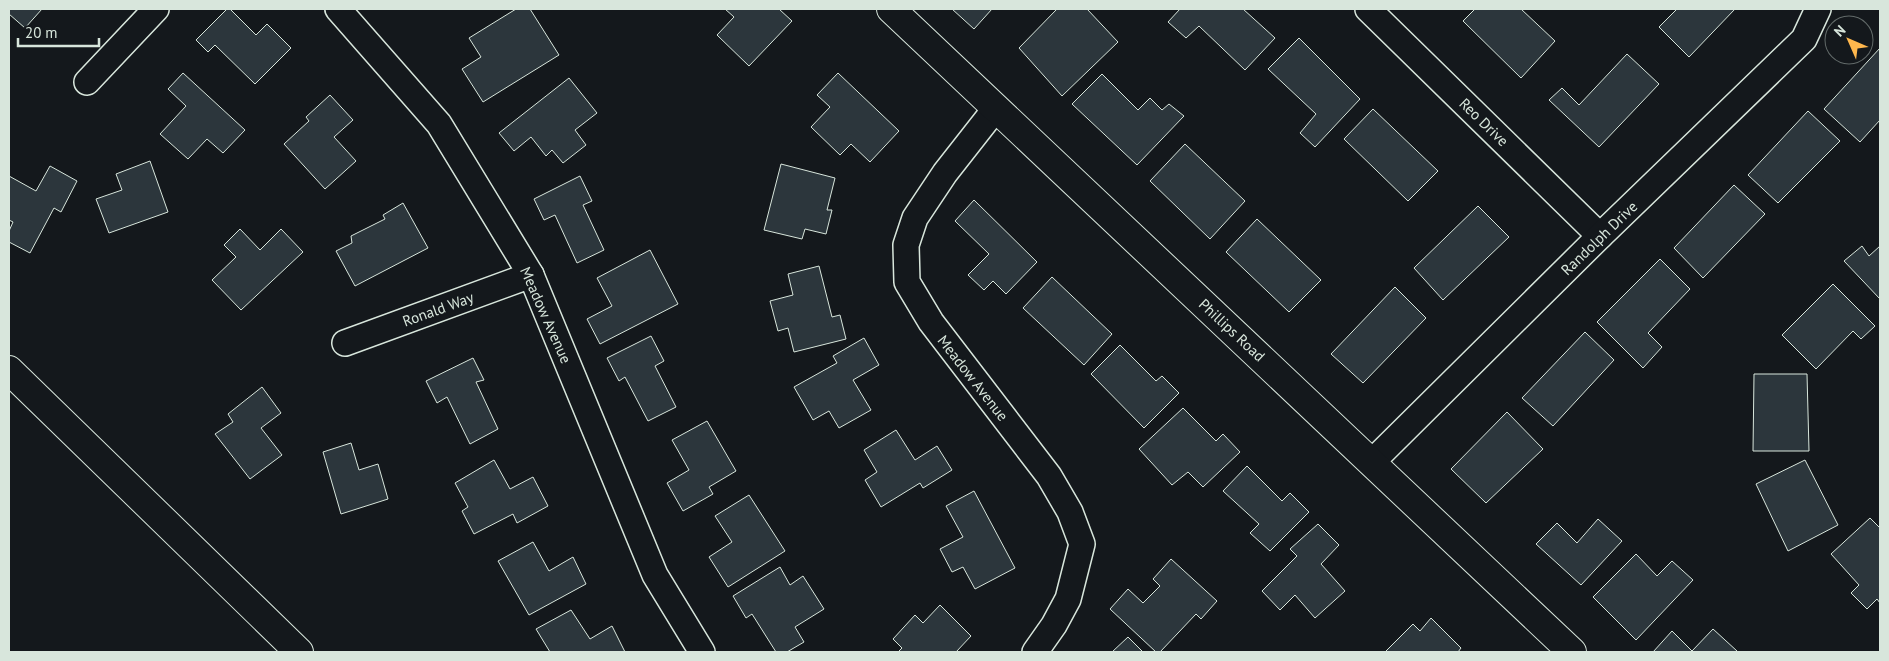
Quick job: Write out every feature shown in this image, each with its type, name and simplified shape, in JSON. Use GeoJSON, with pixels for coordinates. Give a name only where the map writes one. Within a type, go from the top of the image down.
{"type":"FeatureCollection","features":[{"type":"Feature","properties":{"kind":"main road","name":"Phillips Road"},"geometry":{"type":"LineString","coordinates":[[891,9],[1372,462],[1562,649]]}},
{"type":"Feature","properties":{"kind":"main road"},"geometry":{"type":"LineString","coordinates":[[9,370],[299,652]]}},
{"type":"Feature","properties":{"kind":"street"},"geometry":{"type":"LineString","coordinates":[[87,82],[156,9]]}},
{"type":"Feature","properties":{"kind":"street","name":"Meadow Avenue"},"geometry":{"type":"LineString","coordinates":[[338,9],[439,124],[531,275],[655,575],[702,652]]}},
{"type":"Feature","properties":{"kind":"street","name":"Reo Drive"},"geometry":{"type":"LineString","coordinates":[[1368,9],[1600,236]]}},
{"type":"Feature","properties":{"kind":"street","name":"Randolph Drive"},"geometry":{"type":"LineString","coordinates":[[1372,462],[1600,236],[1804,39],[1818,9]]}},
{"type":"Feature","properties":{"kind":"street","name":"Meadow Avenue"},"geometry":{"type":"LineString","coordinates":[[996,108],[945,174],[915,218],[906,245],[906,282],[931,322],[1049,476],[1070,512],[1082,544],[1068,599],[1035,652]]}},
{"type":"Feature","properties":{"kind":"street","name":"Ronald Way"},"geometry":{"type":"LineString","coordinates":[[345,344],[531,275]]}},
{"type":"Feature","properties":{"kind":"building"},"geometry":{"type":"Polygon","coordinates":[[[9,9],[42,9],[25,28],[9,14],[9,9]]]}},
{"type":"Feature","properties":{"kind":"building"},"geometry":{"type":"Polygon","coordinates":[[[227,9],[230,9],[256,35],[267,24],[291,48],[255,84],[215,45],[208,52],[196,40],[227,9]]]}},
{"type":"Feature","properties":{"kind":"building"},"geometry":{"type":"Polygon","coordinates":[[[516,9],[530,9],[559,55],[483,102],[462,69],[481,57],[469,38],[516,9]]]}},
{"type":"Feature","properties":{"kind":"building"},"geometry":{"type":"Polygon","coordinates":[[[725,9],[779,9],[792,21],[749,66],[717,35],[734,17],[725,9]]]}},
{"type":"Feature","properties":{"kind":"building"},"geometry":{"type":"Polygon","coordinates":[[[952,9],[992,9],[974,29],[952,9]]]}},
{"type":"Feature","properties":{"kind":"building"},"geometry":{"type":"Polygon","coordinates":[[[1057,9],[1087,9],[1118,42],[1062,96],[1019,48],[1057,9]]]}},
{"type":"Feature","properties":{"kind":"building"},"geometry":{"type":"Polygon","coordinates":[[[1180,9],[1243,9],[1275,38],[1245,70],[1199,26],[1186,38],[1168,22],[1180,9]]]}},
{"type":"Feature","properties":{"kind":"building"},"geometry":{"type":"Polygon","coordinates":[[[1475,9],[1521,9],[1555,41],[1521,78],[1463,21],[1475,9]]]}},
{"type":"Feature","properties":{"kind":"building"},"geometry":{"type":"Polygon","coordinates":[[[1677,9],[1735,9],[1689,57],[1659,27],[1677,9]]]}},
{"type":"Feature","properties":{"kind":"building"},"geometry":{"type":"Polygon","coordinates":[[[1299,38],[1360,99],[1315,147],[1300,133],[1316,114],[1268,69],[1299,38]]]}},
{"type":"Feature","properties":{"kind":"building"},"geometry":{"type":"Polygon","coordinates":[[[1880,48],[1880,120],[1860,142],[1824,109],[1864,65],[1874,65],[1874,55],[1880,48]]]}},
{"type":"Feature","properties":{"kind":"building"},"geometry":{"type":"Polygon","coordinates":[[[1627,54],[1659,84],[1599,147],[1549,100],[1562,88],[1579,105],[1627,54]]]}},
{"type":"Feature","properties":{"kind":"building"},"geometry":{"type":"Polygon","coordinates":[[[183,73],[245,130],[223,153],[207,139],[188,159],[160,134],[186,106],[168,89],[183,73]]]}},
{"type":"Feature","properties":{"kind":"building"},"geometry":{"type":"Polygon","coordinates":[[[838,73],[899,131],[870,162],[851,144],[840,155],[811,127],[830,107],[817,95],[838,73]]]}},
{"type":"Feature","properties":{"kind":"building"},"geometry":{"type":"Polygon","coordinates":[[[1102,74],[1138,110],[1150,98],[1162,110],[1169,104],[1184,116],[1137,165],[1072,104],[1102,74]]]}},
{"type":"Feature","properties":{"kind":"building"},"geometry":{"type":"Polygon","coordinates":[[[569,78],[597,113],[575,130],[586,145],[563,163],[552,150],[546,156],[531,137],[514,151],[499,133],[569,78]]]}},
{"type":"Feature","properties":{"kind":"building"},"geometry":{"type":"Polygon","coordinates":[[[330,95],[353,120],[334,137],[356,161],[325,189],[284,144],[309,121],[306,117],[330,95]]]}},
{"type":"Feature","properties":{"kind":"building"},"geometry":{"type":"Polygon","coordinates":[[[1373,109],[1438,171],[1408,201],[1344,139],[1373,109]]]}},
{"type":"Feature","properties":{"kind":"building"},"geometry":{"type":"Polygon","coordinates":[[[1808,111],[1840,141],[1778,203],[1748,175],[1808,111]]]}},
{"type":"Feature","properties":{"kind":"building"},"geometry":{"type":"Polygon","coordinates":[[[1185,144],[1245,201],[1210,239],[1150,181],[1185,144]]]}},
{"type":"Feature","properties":{"kind":"building"},"geometry":{"type":"Polygon","coordinates":[[[150,161],[168,212],[109,233],[96,199],[122,190],[116,174],[150,161]]]}},
{"type":"Feature","properties":{"kind":"building"},"geometry":{"type":"Polygon","coordinates":[[[781,164],[835,178],[827,210],[832,210],[826,234],[805,229],[802,239],[764,230],[781,164]]]}},
{"type":"Feature","properties":{"kind":"building"},"geometry":{"type":"Polygon","coordinates":[[[50,166],[77,181],[61,212],[54,208],[30,253],[9,242],[9,231],[13,222],[9,220],[9,176],[36,191],[50,166]]]}},
{"type":"Feature","properties":{"kind":"building"},"geometry":{"type":"Polygon","coordinates":[[[580,176],[592,201],[583,205],[604,250],[577,263],[555,215],[544,220],[534,199],[580,176]]]}},
{"type":"Feature","properties":{"kind":"building"},"geometry":{"type":"Polygon","coordinates":[[[1734,185],[1765,214],[1703,278],[1674,248],[1734,185]]]}},
{"type":"Feature","properties":{"kind":"building"},"geometry":{"type":"Polygon","coordinates":[[[974,200],[1037,262],[1006,294],[993,281],[984,290],[968,275],[989,254],[955,221],[974,200]]]}},
{"type":"Feature","properties":{"kind":"building"},"geometry":{"type":"Polygon","coordinates":[[[403,203],[428,248],[355,286],[336,251],[352,243],[351,236],[385,219],[383,215],[403,203]]]}},
{"type":"Feature","properties":{"kind":"building"},"geometry":{"type":"Polygon","coordinates":[[[1478,206],[1509,237],[1443,300],[1414,268],[1478,206]]]}},
{"type":"Feature","properties":{"kind":"building"},"geometry":{"type":"Polygon","coordinates":[[[1257,219],[1321,280],[1289,312],[1226,252],[1257,219]]]}},
{"type":"Feature","properties":{"kind":"building"},"geometry":{"type":"Polygon","coordinates":[[[240,229],[260,250],[281,229],[303,252],[241,310],[212,280],[236,257],[224,245],[240,229]]]}},
{"type":"Feature","properties":{"kind":"building"},"geometry":{"type":"Polygon","coordinates":[[[1862,246],[1869,256],[1880,246],[1880,299],[1844,261],[1862,246]]]}},
{"type":"Feature","properties":{"kind":"building"},"geometry":{"type":"Polygon","coordinates":[[[650,250],[678,304],[600,344],[587,319],[612,306],[597,278],[650,250]]]}},
{"type":"Feature","properties":{"kind":"building"},"geometry":{"type":"Polygon","coordinates":[[[1660,259],[1690,289],[1648,333],[1662,347],[1643,368],[1597,322],[1660,259]]]}},
{"type":"Feature","properties":{"kind":"building"},"geometry":{"type":"Polygon","coordinates":[[[819,266],[832,317],[840,315],[846,339],[794,352],[788,328],[778,331],[770,301],[793,295],[788,274],[819,266]]]}},
{"type":"Feature","properties":{"kind":"building"},"geometry":{"type":"Polygon","coordinates":[[[1052,277],[1112,334],[1084,365],[1023,308],[1052,277]]]}},
{"type":"Feature","properties":{"kind":"building"},"geometry":{"type":"Polygon","coordinates":[[[1833,284],[1875,326],[1861,339],[1853,331],[1816,369],[1782,335],[1833,284]]]}},
{"type":"Feature","properties":{"kind":"building"},"geometry":{"type":"Polygon","coordinates":[[[1395,287],[1426,318],[1363,383],[1331,354],[1395,287]]]}},
{"type":"Feature","properties":{"kind":"building"},"geometry":{"type":"Polygon","coordinates":[[[1585,332],[1614,360],[1553,426],[1522,398],[1585,332]]]}},
{"type":"Feature","properties":{"kind":"building"},"geometry":{"type":"Polygon","coordinates":[[[651,336],[664,361],[655,366],[676,407],[648,421],[625,377],[619,381],[607,358],[651,336]]]}},
{"type":"Feature","properties":{"kind":"building"},"geometry":{"type":"Polygon","coordinates":[[[864,338],[879,365],[853,380],[871,410],[839,428],[829,411],[813,420],[794,387],[837,363],[833,356],[864,338]]]}},
{"type":"Feature","properties":{"kind":"building"},"geometry":{"type":"Polygon","coordinates":[[[1120,345],[1156,381],[1162,376],[1179,393],[1144,428],[1091,374],[1120,345]]]}},
{"type":"Feature","properties":{"kind":"building"},"geometry":{"type":"Polygon","coordinates":[[[473,358],[484,380],[476,382],[498,429],[470,444],[447,397],[437,403],[426,381],[473,358]]]}},
{"type":"Feature","properties":{"kind":"building"},"geometry":{"type":"Polygon","coordinates":[[[1754,374],[1807,374],[1809,451],[1753,451],[1754,374]]]}},
{"type":"Feature","properties":{"kind":"building"},"geometry":{"type":"Polygon","coordinates":[[[262,387],[281,413],[261,428],[282,455],[250,479],[215,434],[233,422],[228,414],[262,387]]]}},
{"type":"Feature","properties":{"kind":"building"},"geometry":{"type":"Polygon","coordinates":[[[1183,408],[1216,441],[1223,434],[1240,452],[1203,487],[1188,472],[1172,485],[1139,449],[1183,408]]]}},
{"type":"Feature","properties":{"kind":"building"},"geometry":{"type":"Polygon","coordinates":[[[1507,412],[1543,449],[1486,503],[1451,469],[1507,412]]]}},
{"type":"Feature","properties":{"kind":"building"},"geometry":{"type":"Polygon","coordinates":[[[707,421],[736,471],[709,487],[713,494],[683,511],[667,483],[689,470],[672,440],[707,421]]]}},
{"type":"Feature","properties":{"kind":"building"},"geometry":{"type":"Polygon","coordinates":[[[896,430],[915,460],[937,446],[952,470],[923,488],[920,483],[881,507],[865,480],[877,472],[864,450],[896,430]]]}},
{"type":"Feature","properties":{"kind":"building"},"geometry":{"type":"Polygon","coordinates":[[[351,443],[359,470],[378,464],[388,499],[341,514],[323,452],[351,443]]]}},
{"type":"Feature","properties":{"kind":"building"},"geometry":{"type":"Polygon","coordinates":[[[494,460],[510,489],[533,477],[548,506],[517,523],[513,514],[474,534],[462,511],[468,507],[455,483],[494,460]]]}},
{"type":"Feature","properties":{"kind":"building"},"geometry":{"type":"Polygon","coordinates":[[[1805,460],[1838,525],[1788,551],[1756,484],[1805,460]]]}},
{"type":"Feature","properties":{"kind":"building"},"geometry":{"type":"Polygon","coordinates":[[[1247,466],[1282,501],[1290,493],[1309,512],[1270,551],[1250,533],[1259,524],[1223,491],[1247,466]]]}},
{"type":"Feature","properties":{"kind":"building"},"geometry":{"type":"Polygon","coordinates":[[[974,491],[1015,568],[975,589],[963,567],[952,572],[940,549],[963,537],[946,506],[974,491]]]}},
{"type":"Feature","properties":{"kind":"building"},"geometry":{"type":"Polygon","coordinates":[[[749,495],[785,551],[728,587],[709,557],[732,542],[715,516],[749,495]]]}},
{"type":"Feature","properties":{"kind":"building"},"geometry":{"type":"Polygon","coordinates":[[[1870,518],[1880,528],[1880,603],[1877,599],[1867,609],[1851,593],[1859,585],[1831,554],[1870,518]]]}},
{"type":"Feature","properties":{"kind":"building"},"geometry":{"type":"Polygon","coordinates":[[[1598,519],[1622,541],[1581,585],[1536,544],[1557,523],[1577,543],[1598,519]]]}},
{"type":"Feature","properties":{"kind":"building"},"geometry":{"type":"Polygon","coordinates":[[[1318,524],[1339,545],[1321,564],[1345,591],[1315,618],[1295,595],[1280,610],[1262,591],[1297,556],[1290,549],[1318,524]]]}},
{"type":"Feature","properties":{"kind":"building"},"geometry":{"type":"Polygon","coordinates":[[[533,542],[549,571],[573,557],[586,584],[529,615],[498,561],[533,542]]]}},
{"type":"Feature","properties":{"kind":"building"},"geometry":{"type":"Polygon","coordinates":[[[1636,554],[1657,576],[1672,561],[1693,580],[1636,640],[1593,597],[1636,554]]]}},
{"type":"Feature","properties":{"kind":"building"},"geometry":{"type":"Polygon","coordinates":[[[1171,559],[1217,601],[1201,619],[1196,614],[1160,652],[1156,652],[1110,609],[1128,589],[1143,603],[1160,586],[1153,579],[1171,559]]]}},
{"type":"Feature","properties":{"kind":"building"},"geometry":{"type":"Polygon","coordinates":[[[780,567],[790,585],[803,576],[824,609],[795,627],[804,642],[787,652],[776,652],[752,614],[746,618],[733,596],[780,567]]]}},
{"type":"Feature","properties":{"kind":"building"},"geometry":{"type":"Polygon","coordinates":[[[940,605],[971,636],[956,652],[898,652],[902,648],[893,639],[915,615],[923,623],[940,605]]]}},
{"type":"Feature","properties":{"kind":"building"},"geometry":{"type":"Polygon","coordinates":[[[571,610],[590,639],[612,626],[625,652],[550,652],[536,629],[571,610]]]}},
{"type":"Feature","properties":{"kind":"building"},"geometry":{"type":"Polygon","coordinates":[[[1431,618],[1461,648],[1458,652],[1385,652],[1413,624],[1420,631],[1431,618]]]}},
{"type":"Feature","properties":{"kind":"building"},"geometry":{"type":"Polygon","coordinates":[[[1713,629],[1737,651],[1653,652],[1672,631],[1692,651],[1713,629]]]}},
{"type":"Feature","properties":{"kind":"building"},"geometry":{"type":"Polygon","coordinates":[[[1128,637],[1143,652],[1112,652],[1128,637]]]}}]}
